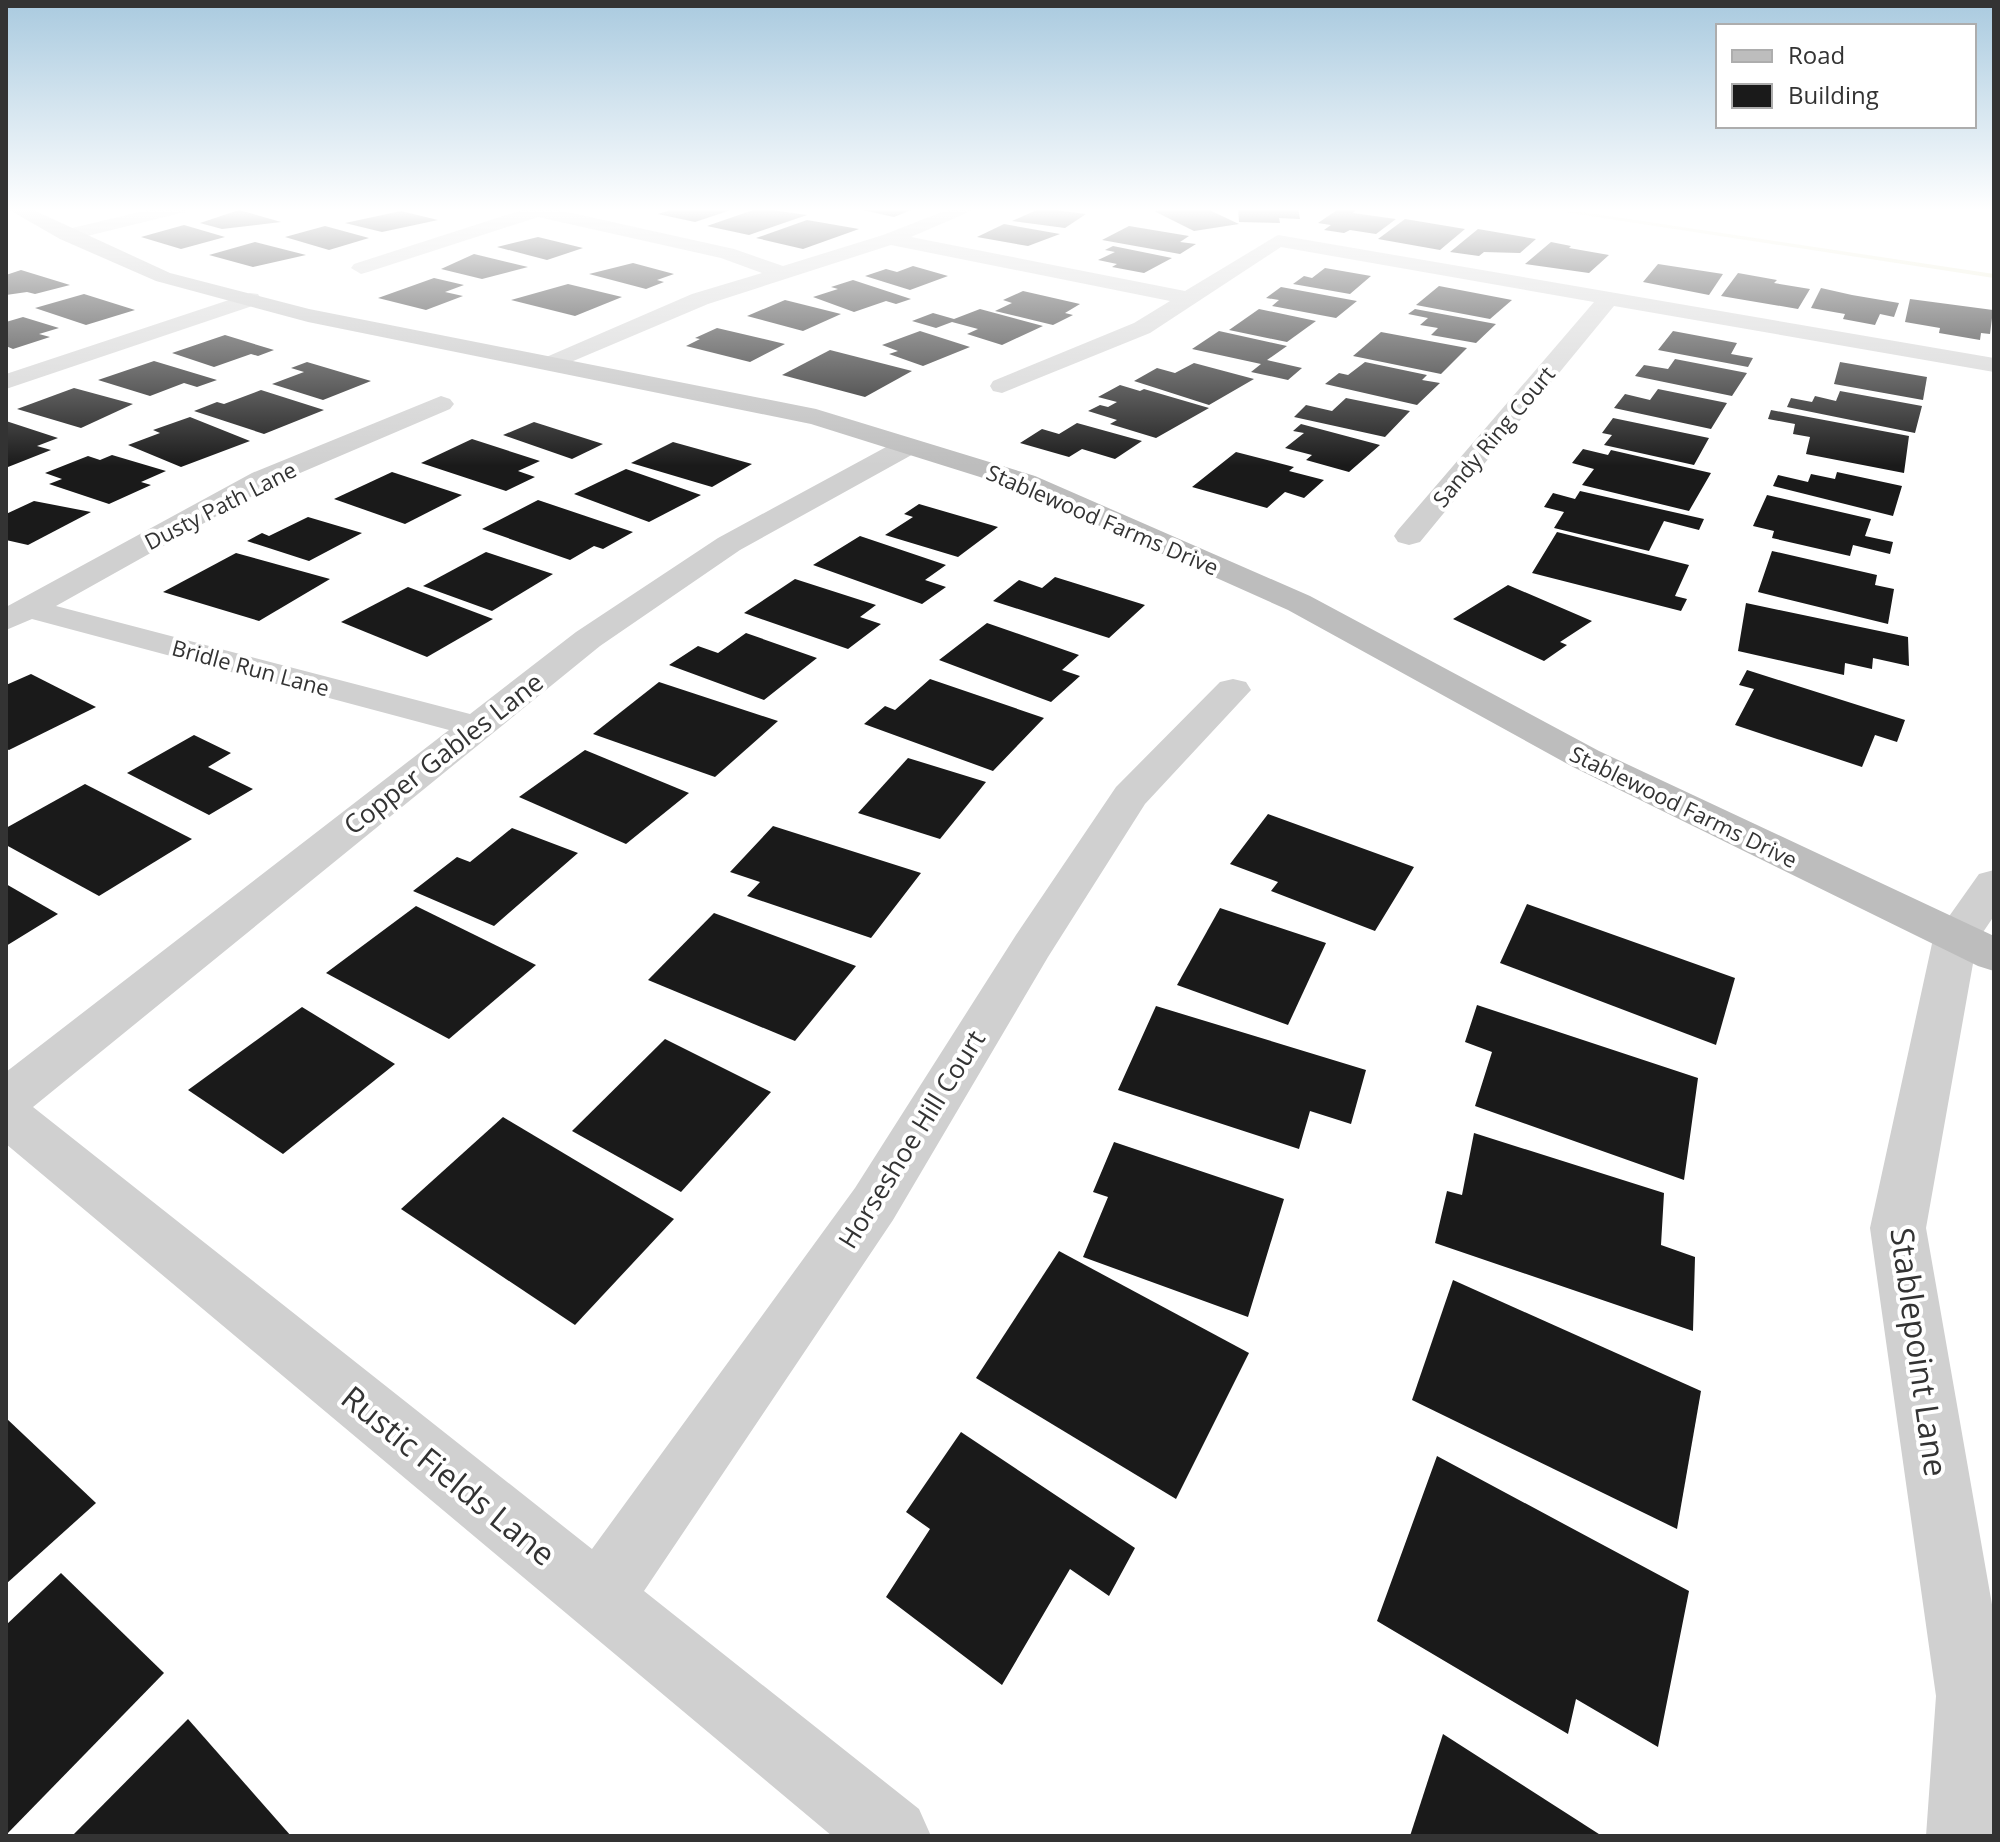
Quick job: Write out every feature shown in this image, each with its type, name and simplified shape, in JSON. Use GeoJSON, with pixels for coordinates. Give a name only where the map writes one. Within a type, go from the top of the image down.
{"type":"FeatureCollection","features":[{"type":"Feature","properties":{"kind":"street","name":"Stablewood Farms Drive"},"geometry":{"type":"LineString","coordinates":[[230,294],[308,315],[816,417],[1025,482],[1299,603],[1586,759],[1974,947]]}},
{"type":"Feature","properties":{"kind":"street"},"geometry":{"type":"LineString","coordinates":[[552,363],[715,294]]}},
{"type":"Feature","properties":{"kind":"street"},"geometry":{"type":"LineString","coordinates":[[1169,294],[1189,298]]}},
{"type":"Feature","properties":{"kind":"street"},"geometry":{"type":"LineString","coordinates":[[1002,386],[1142,328],[1195,294]]}},
{"type":"Feature","properties":{"kind":"street"},"geometry":{"type":"LineString","coordinates":[[1579,294],[1994,365]]}},
{"type":"Feature","properties":{"kind":"street"},"geometry":{"type":"LineString","coordinates":[[6,382],[250,299]]}},
{"type":"Feature","properties":{"kind":"street","name":"Sandy Ring Court"},"geometry":{"type":"LineString","coordinates":[[1409,536],[1608,299]]}},
{"type":"Feature","properties":{"kind":"street","name":"Dusty Path Lane"},"geometry":{"type":"LineString","coordinates":[[17,614],[262,479],[441,404]]}},
{"type":"Feature","properties":{"kind":"street","name":"Copper Gables Lane"},"geometry":{"type":"LineString","coordinates":[[6,1100],[588,639],[729,544],[908,446]]}},
{"type":"Feature","properties":{"kind":"street","name":"Bridle Run Lane"},"geometry":{"type":"LineString","coordinates":[[17,614],[475,726]]}},
{"type":"Feature","properties":{"kind":"street","name":"Horseshoe Hill Court"},"geometry":{"type":"LineString","coordinates":[[599,1597],[874,1204],[1032,946],[1130,796],[1233,690]]}},
{"type":"Feature","properties":{"kind":"street","name":"Stablepoint Lane"},"geometry":{"type":"LineString","coordinates":[[1965,1836],[1972,1696],[1898,1228],[1994,884]]}},
{"type":"Feature","properties":{"kind":"street","name":"Rustic Fields Lane"},"geometry":{"type":"LineString","coordinates":[[6,1114],[892,1836]]}},
{"type":"Feature","properties":{"kind":"building"},"geometry":{"type":"Polygon","coordinates":[[[84,294],[135,310],[86,325],[35,308],[84,294]]]}},
{"type":"Feature","properties":{"kind":"building"},"geometry":{"type":"Polygon","coordinates":[[[389,294],[463,296],[426,310],[378,298],[389,294]]]}},
{"type":"Feature","properties":{"kind":"building"},"geometry":{"type":"Polygon","coordinates":[[[533,294],[609,294],[622,297],[575,316],[511,300],[533,294]]]}},
{"type":"Feature","properties":{"kind":"building"},"geometry":{"type":"Polygon","coordinates":[[[822,294],[896,294],[911,299],[896,304],[886,301],[854,312],[813,297],[822,294]]]}},
{"type":"Feature","properties":{"kind":"building"},"geometry":{"type":"Polygon","coordinates":[[[1016,294],[1036,294],[1080,304],[1065,313],[1073,315],[1053,325],[995,311],[1012,303],[1003,300],[1016,294]]]}},
{"type":"Feature","properties":{"kind":"building"},"geometry":{"type":"Polygon","coordinates":[[[1272,294],[1319,294],[1357,301],[1336,318],[1272,306],[1279,300],[1266,298],[1272,294]]]}},
{"type":"Feature","properties":{"kind":"building"},"geometry":{"type":"Polygon","coordinates":[[[1429,294],[1481,294],[1512,300],[1490,319],[1416,305],[1429,294]]]}},
{"type":"Feature","properties":{"kind":"building"},"geometry":{"type":"Polygon","coordinates":[[[1723,294],[1807,294],[1798,309],[1721,296],[1723,294]]]}},
{"type":"Feature","properties":{"kind":"building"},"geometry":{"type":"Polygon","coordinates":[[[1818,294],[1847,294],[1899,303],[1894,317],[1880,314],[1875,325],[1843,319],[1845,314],[1811,308],[1818,294]]]}},
{"type":"Feature","properties":{"kind":"building"},"geometry":{"type":"Polygon","coordinates":[[[1910,299],[1993,310],[1990,334],[1981,333],[1980,340],[1939,333],[1940,328],[1905,322],[1910,299]]]}},
{"type":"Feature","properties":{"kind":"building"},"geometry":{"type":"Polygon","coordinates":[[[785,300],[841,314],[803,331],[747,316],[785,300]]]}},
{"type":"Feature","properties":{"kind":"building"},"geometry":{"type":"Polygon","coordinates":[[[980,309],[1043,326],[1002,345],[967,334],[978,329],[952,322],[936,328],[912,321],[933,313],[954,319],[980,309]]]}},
{"type":"Feature","properties":{"kind":"building"},"geometry":{"type":"Polygon","coordinates":[[[1259,309],[1316,321],[1287,342],[1229,330],[1259,309]]]}},
{"type":"Feature","properties":{"kind":"building"},"geometry":{"type":"Polygon","coordinates":[[[1415,309],[1496,324],[1476,343],[1431,335],[1438,328],[1420,325],[1428,318],[1408,314],[1415,309]]]}},
{"type":"Feature","properties":{"kind":"building"},"geometry":{"type":"Polygon","coordinates":[[[23,317],[59,328],[39,334],[50,337],[13,349],[6,346],[6,322],[23,317]]]}},
{"type":"Feature","properties":{"kind":"building"},"geometry":{"type":"Polygon","coordinates":[[[717,328],[785,344],[750,362],[686,346],[717,328]]]}},
{"type":"Feature","properties":{"kind":"building"},"geometry":{"type":"Polygon","coordinates":[[[920,331],[970,347],[923,366],[889,354],[898,351],[882,345],[920,331]]]}},
{"type":"Feature","properties":{"kind":"building"},"geometry":{"type":"Polygon","coordinates":[[[1219,331],[1287,346],[1267,360],[1302,368],[1288,380],[1251,372],[1261,364],[1192,349],[1219,331]]]}},
{"type":"Feature","properties":{"kind":"building"},"geometry":{"type":"Polygon","coordinates":[[[1673,331],[1737,343],[1731,354],[1753,358],[1748,367],[1658,350],[1673,331]]]}},
{"type":"Feature","properties":{"kind":"building"},"geometry":{"type":"Polygon","coordinates":[[[1381,332],[1467,348],[1441,374],[1353,356],[1381,332]]]}},
{"type":"Feature","properties":{"kind":"building"},"geometry":{"type":"Polygon","coordinates":[[[225,335],[274,350],[258,356],[251,354],[214,367],[172,353],[225,335]]]}},
{"type":"Feature","properties":{"kind":"building"},"geometry":{"type":"Polygon","coordinates":[[[830,350],[912,371],[865,397],[782,375],[830,350]]]}},
{"type":"Feature","properties":{"kind":"building"},"geometry":{"type":"Polygon","coordinates":[[[1675,359],[1747,373],[1732,396],[1635,376],[1644,365],[1668,369],[1675,359]]]}},
{"type":"Feature","properties":{"kind":"building"},"geometry":{"type":"Polygon","coordinates":[[[154,361],[217,380],[197,387],[184,383],[150,396],[98,380],[154,361]]]}},
{"type":"Feature","properties":{"kind":"building"},"geometry":{"type":"Polygon","coordinates":[[[307,362],[371,381],[323,400],[272,384],[304,372],[291,368],[307,362]]]}},
{"type":"Feature","properties":{"kind":"building"},"geometry":{"type":"Polygon","coordinates":[[[1365,362],[1427,375],[1422,380],[1440,383],[1417,405],[1325,384],[1339,373],[1348,375],[1365,362]]]}},
{"type":"Feature","properties":{"kind":"building"},"geometry":{"type":"Polygon","coordinates":[[[1840,362],[1927,377],[1923,400],[1834,384],[1840,362]]]}},
{"type":"Feature","properties":{"kind":"building"},"geometry":{"type":"Polygon","coordinates":[[[1194,363],[1254,379],[1209,405],[1134,381],[1157,368],[1175,373],[1194,363]]]}},
{"type":"Feature","properties":{"kind":"building"},"geometry":{"type":"Polygon","coordinates":[[[1120,385],[1209,408],[1156,438],[1110,424],[1117,420],[1088,411],[1117,402],[1098,397],[1120,385]]]}},
{"type":"Feature","properties":{"kind":"building"},"geometry":{"type":"Polygon","coordinates":[[[74,388],[133,404],[81,428],[17,409],[74,388]]]}},
{"type":"Feature","properties":{"kind":"building"},"geometry":{"type":"Polygon","coordinates":[[[1658,389],[1727,403],[1711,429],[1614,408],[1625,394],[1650,400],[1658,389]]]}},
{"type":"Feature","properties":{"kind":"building"},"geometry":{"type":"Polygon","coordinates":[[[261,390],[324,410],[264,434],[194,411],[217,402],[224,404],[261,390]]]}},
{"type":"Feature","properties":{"kind":"building"},"geometry":{"type":"Polygon","coordinates":[[[1840,391],[1922,406],[1915,433],[1787,407],[1791,398],[1812,402],[1815,396],[1836,401],[1840,391]]]}},
{"type":"Feature","properties":{"kind":"building"},"geometry":{"type":"Polygon","coordinates":[[[1346,398],[1410,411],[1385,437],[1294,417],[1306,405],[1332,411],[1346,398]]]}},
{"type":"Feature","properties":{"kind":"building"},"geometry":{"type":"Polygon","coordinates":[[[1771,410],[1909,436],[1904,473],[1806,454],[1810,437],[1793,434],[1795,424],[1768,419],[1771,410]]]}},
{"type":"Feature","properties":{"kind":"building"},"geometry":{"type":"Polygon","coordinates":[[[190,417],[250,441],[181,467],[128,445],[160,433],[153,430],[190,417]]]}},
{"type":"Feature","properties":{"kind":"building"},"geometry":{"type":"Polygon","coordinates":[[[1613,418],[1709,438],[1694,465],[1604,445],[1612,435],[1602,433],[1613,418]]]}},
{"type":"Feature","properties":{"kind":"building"},"geometry":{"type":"Polygon","coordinates":[[[6,421],[58,438],[37,446],[51,450],[8,467],[6,421]]]}},
{"type":"Feature","properties":{"kind":"building"},"geometry":{"type":"Polygon","coordinates":[[[534,422],[603,444],[572,459],[503,435],[534,422]]]}},
{"type":"Feature","properties":{"kind":"building"},"geometry":{"type":"Polygon","coordinates":[[[1077,423],[1142,441],[1115,459],[1082,449],[1069,457],[1020,443],[1042,429],[1059,434],[1077,423]]]}},
{"type":"Feature","properties":{"kind":"building"},"geometry":{"type":"Polygon","coordinates":[[[1301,424],[1380,445],[1349,472],[1306,460],[1312,455],[1285,448],[1304,433],[1293,431],[1301,424]]]}},
{"type":"Feature","properties":{"kind":"building"},"geometry":{"type":"Polygon","coordinates":[[[472,439],[540,461],[518,471],[535,477],[506,491],[421,463],[472,439]]]}},
{"type":"Feature","properties":{"kind":"building"},"geometry":{"type":"Polygon","coordinates":[[[673,442],[752,464],[712,487],[631,463],[673,442]]]}},
{"type":"Feature","properties":{"kind":"building"},"geometry":{"type":"Polygon","coordinates":[[[1583,449],[1608,455],[1611,450],[1711,473],[1689,511],[1582,485],[1594,469],[1572,463],[1583,449]]]}},
{"type":"Feature","properties":{"kind":"building"},"geometry":{"type":"Polygon","coordinates":[[[1236,452],[1294,467],[1289,471],[1324,480],[1304,498],[1285,492],[1267,508],[1192,487],[1236,452]]]}},
{"type":"Feature","properties":{"kind":"building"},"geometry":{"type":"Polygon","coordinates":[[[112,455],[166,471],[141,482],[151,485],[109,504],[49,484],[62,479],[45,473],[88,456],[100,460],[112,455]]]}},
{"type":"Feature","properties":{"kind":"building"},"geometry":{"type":"Polygon","coordinates":[[[626,469],[701,495],[649,522],[574,494],[626,469]]]}},
{"type":"Feature","properties":{"kind":"building"},"geometry":{"type":"Polygon","coordinates":[[[392,472],[462,495],[405,524],[334,499],[392,472]]]}},
{"type":"Feature","properties":{"kind":"building"},"geometry":{"type":"Polygon","coordinates":[[[1837,472],[1902,486],[1893,516],[1773,486],[1778,475],[1808,482],[1811,474],[1835,479],[1837,472]]]}},
{"type":"Feature","properties":{"kind":"building"},"geometry":{"type":"Polygon","coordinates":[[[1580,491],[1704,519],[1699,530],[1664,521],[1649,551],[1554,528],[1564,512],[1544,507],[1553,493],[1575,499],[1580,491]]]}},
{"type":"Feature","properties":{"kind":"building"},"geometry":{"type":"Polygon","coordinates":[[[1767,495],[1871,519],[1865,536],[1893,542],[1890,554],[1853,545],[1850,556],[1772,538],[1774,531],[1753,526],[1767,495]]]}},
{"type":"Feature","properties":{"kind":"building"},"geometry":{"type":"Polygon","coordinates":[[[538,500],[633,532],[603,549],[594,546],[570,560],[482,529],[538,500]]]}},
{"type":"Feature","properties":{"kind":"building"},"geometry":{"type":"Polygon","coordinates":[[[34,501],[91,512],[28,545],[6,540],[6,514],[34,501]]]}},
{"type":"Feature","properties":{"kind":"building"},"geometry":{"type":"Polygon","coordinates":[[[919,504],[998,527],[958,557],[885,535],[913,517],[904,514],[919,504]]]}},
{"type":"Feature","properties":{"kind":"building"},"geometry":{"type":"Polygon","coordinates":[[[308,517],[362,533],[309,561],[247,541],[262,533],[269,536],[308,517]]]}},
{"type":"Feature","properties":{"kind":"building"},"geometry":{"type":"Polygon","coordinates":[[[1557,532],[1689,565],[1675,596],[1687,599],[1681,611],[1532,573],[1557,532]]]}},
{"type":"Feature","properties":{"kind":"building"},"geometry":{"type":"Polygon","coordinates":[[[860,536],[946,565],[925,580],[946,587],[922,604],[813,565],[860,536]]]}},
{"type":"Feature","properties":{"kind":"building"},"geometry":{"type":"Polygon","coordinates":[[[1772,551],[1877,575],[1875,585],[1894,589],[1888,624],[1758,592],[1772,551]]]}},
{"type":"Feature","properties":{"kind":"building"},"geometry":{"type":"Polygon","coordinates":[[[486,552],[553,574],[492,611],[423,586],[486,552]]]}},
{"type":"Feature","properties":{"kind":"building"},"geometry":{"type":"Polygon","coordinates":[[[236,553],[330,579],[259,621],[163,592],[236,553]]]}},
{"type":"Feature","properties":{"kind":"building"},"geometry":{"type":"Polygon","coordinates":[[[1055,577],[1145,605],[1109,638],[993,601],[1019,580],[1042,588],[1055,577]]]}},
{"type":"Feature","properties":{"kind":"building"},"geometry":{"type":"Polygon","coordinates":[[[795,579],[876,605],[860,617],[881,624],[848,649],[744,613],[795,579]]]}},
{"type":"Feature","properties":{"kind":"building"},"geometry":{"type":"Polygon","coordinates":[[[1508,585],[1592,621],[1560,642],[1567,645],[1544,661],[1453,619],[1508,585]]]}},
{"type":"Feature","properties":{"kind":"building"},"geometry":{"type":"Polygon","coordinates":[[[408,587],[493,619],[427,657],[341,622],[408,587]]]}},
{"type":"Feature","properties":{"kind":"building"},"geometry":{"type":"Polygon","coordinates":[[[1746,603],[1908,637],[1909,666],[1873,658],[1872,669],[1845,663],[1844,675],[1738,651],[1746,603]]]}},
{"type":"Feature","properties":{"kind":"building"},"geometry":{"type":"Polygon","coordinates":[[[987,623],[1079,655],[1062,670],[1080,676],[1051,702],[939,660],[987,623]]]}},
{"type":"Feature","properties":{"kind":"building"},"geometry":{"type":"Polygon","coordinates":[[[746,633],[817,658],[764,700],[669,665],[698,646],[718,653],[746,633]]]}},
{"type":"Feature","properties":{"kind":"building"},"geometry":{"type":"Polygon","coordinates":[[[1747,670],[1905,720],[1897,742],[1875,735],[1862,767],[1735,725],[1754,689],[1739,685],[1747,670]]]}},
{"type":"Feature","properties":{"kind":"building"},"geometry":{"type":"Polygon","coordinates":[[[31,674],[96,707],[9,750],[6,749],[6,685],[31,674]]]}},
{"type":"Feature","properties":{"kind":"building"},"geometry":{"type":"Polygon","coordinates":[[[930,679],[1044,718],[993,771],[864,724],[885,706],[895,710],[930,679]]]}},
{"type":"Feature","properties":{"kind":"building"},"geometry":{"type":"Polygon","coordinates":[[[659,682],[778,721],[715,777],[593,734],[659,682]]]}},
{"type":"Feature","properties":{"kind":"building"},"geometry":{"type":"Polygon","coordinates":[[[194,735],[231,753],[208,767],[253,789],[209,815],[127,773],[194,735]]]}},
{"type":"Feature","properties":{"kind":"building"},"geometry":{"type":"Polygon","coordinates":[[[585,750],[689,793],[626,844],[519,797],[585,750]]]}},
{"type":"Feature","properties":{"kind":"building"},"geometry":{"type":"Polygon","coordinates":[[[908,758],[986,782],[940,839],[858,813],[908,758]]]}},
{"type":"Feature","properties":{"kind":"building"},"geometry":{"type":"Polygon","coordinates":[[[85,784],[192,839],[99,896],[6,845],[6,828],[85,784]]]}},
{"type":"Feature","properties":{"kind":"building"},"geometry":{"type":"Polygon","coordinates":[[[1268,814],[1414,867],[1375,931],[1271,891],[1278,882],[1230,864],[1268,814]]]}},
{"type":"Feature","properties":{"kind":"building"},"geometry":{"type":"Polygon","coordinates":[[[773,826],[921,873],[871,938],[747,896],[760,882],[730,872],[773,826]]]}},
{"type":"Feature","properties":{"kind":"building"},"geometry":{"type":"Polygon","coordinates":[[[512,828],[578,853],[494,926],[413,891],[457,857],[470,862],[512,828]]]}},
{"type":"Feature","properties":{"kind":"building"},"geometry":{"type":"Polygon","coordinates":[[[6,884],[58,914],[6,946],[6,884]]]}},
{"type":"Feature","properties":{"kind":"building"},"geometry":{"type":"Polygon","coordinates":[[[1527,904],[1735,978],[1716,1045],[1500,963],[1527,904]]]}},
{"type":"Feature","properties":{"kind":"building"},"geometry":{"type":"Polygon","coordinates":[[[416,906],[536,965],[449,1039],[326,973],[416,906]]]}},
{"type":"Feature","properties":{"kind":"building"},"geometry":{"type":"Polygon","coordinates":[[[1220,908],[1326,943],[1288,1025],[1177,985],[1220,908]]]}},
{"type":"Feature","properties":{"kind":"building"},"geometry":{"type":"Polygon","coordinates":[[[714,913],[856,966],[795,1041],[648,980],[714,913]]]}},
{"type":"Feature","properties":{"kind":"building"},"geometry":{"type":"Polygon","coordinates":[[[1477,1005],[1698,1078],[1684,1180],[1475,1106],[1492,1052],[1465,1042],[1477,1005]]]}},
{"type":"Feature","properties":{"kind":"building"},"geometry":{"type":"Polygon","coordinates":[[[1156,1006],[1366,1070],[1351,1124],[1310,1111],[1299,1149],[1118,1090],[1156,1006]]]}},
{"type":"Feature","properties":{"kind":"building"},"geometry":{"type":"Polygon","coordinates":[[[302,1007],[395,1064],[283,1154],[188,1090],[302,1007]]]}},
{"type":"Feature","properties":{"kind":"building"},"geometry":{"type":"Polygon","coordinates":[[[665,1039],[771,1092],[681,1192],[572,1131],[665,1039]]]}},
{"type":"Feature","properties":{"kind":"building"},"geometry":{"type":"Polygon","coordinates":[[[503,1117],[674,1219],[575,1325],[401,1209],[503,1117]]]}},
{"type":"Feature","properties":{"kind":"building"},"geometry":{"type":"Polygon","coordinates":[[[1474,1133],[1664,1193],[1661,1245],[1695,1257],[1693,1331],[1435,1243],[1447,1191],[1462,1195],[1474,1133]]]}},
{"type":"Feature","properties":{"kind":"building"},"geometry":{"type":"Polygon","coordinates":[[[1114,1142],[1284,1199],[1248,1317],[1083,1257],[1108,1197],[1093,1192],[1114,1142]]]}},
{"type":"Feature","properties":{"kind":"building"},"geometry":{"type":"Polygon","coordinates":[[[1059,1251],[1249,1353],[1176,1499],[976,1378],[1059,1251]]]}},
{"type":"Feature","properties":{"kind":"building"},"geometry":{"type":"Polygon","coordinates":[[[1453,1280],[1701,1391],[1677,1529],[1412,1400],[1453,1280]]]}},
{"type":"Feature","properties":{"kind":"building"},"geometry":{"type":"Polygon","coordinates":[[[6,1418],[96,1503],[6,1584],[6,1418]]]}},
{"type":"Feature","properties":{"kind":"building"},"geometry":{"type":"Polygon","coordinates":[[[961,1432],[1135,1548],[1109,1596],[1070,1569],[1002,1685],[886,1597],[930,1529],[906,1512],[961,1432]]]}},
{"type":"Feature","properties":{"kind":"building"},"geometry":{"type":"Polygon","coordinates":[[[1437,1456],[1689,1591],[1658,1747],[1576,1699],[1568,1734],[1377,1621],[1437,1456]]]}},
{"type":"Feature","properties":{"kind":"building"},"geometry":{"type":"Polygon","coordinates":[[[61,1573],[164,1673],[6,1835],[6,1625],[61,1573]]]}},
{"type":"Feature","properties":{"kind":"building"},"geometry":{"type":"Polygon","coordinates":[[[188,1719],[291,1836],[72,1836],[188,1719]]]}},
{"type":"Feature","properties":{"kind":"building"},"geometry":{"type":"Polygon","coordinates":[[[1443,1734],[1602,1836],[1410,1836],[1443,1734]]]}}]}
